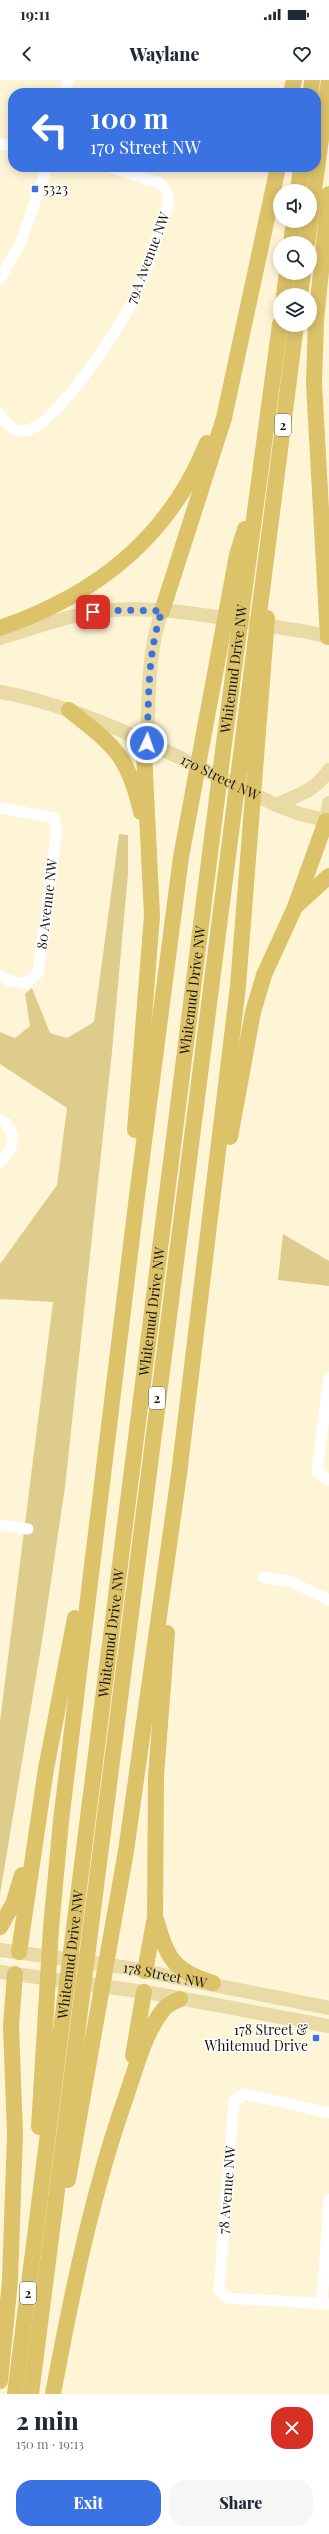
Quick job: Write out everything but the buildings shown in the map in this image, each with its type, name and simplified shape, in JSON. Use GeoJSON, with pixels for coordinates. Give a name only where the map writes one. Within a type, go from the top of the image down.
{"type":"FeatureCollection","features":[{"type":"Feature","properties":{"kind":"highway"},"geometry":{"type":"LineString","coordinates":[[321,139],[329,80]]}},
{"type":"Feature","properties":{"kind":"highway"},"geometry":{"type":"LineString","coordinates":[[162,611],[224,418],[241,347],[277,172]]}},
{"type":"Feature","properties":{"kind":"highway"},"geometry":{"type":"LineString","coordinates":[[299,184],[300,172]]}},
{"type":"Feature","properties":{"kind":"highway"},"geometry":{"type":"LineString","coordinates":[[315,184],[317,172]]}},
{"type":"Feature","properties":{"kind":"highway"},"geometry":{"type":"LineString","coordinates":[[329,194],[315,352],[316,442],[329,637]]}},
{"type":"Feature","properties":{"kind":"highway","name":"Whitemud Drive NW"},"geometry":{"type":"LineString","coordinates":[[15,2394],[279,332]]}},
{"type":"Feature","properties":{"kind":"highway","name":"Whitemud Drive NW"},"geometry":{"type":"LineString","coordinates":[[31,2394],[269,524],[295,332]]}},
{"type":"Feature","properties":{"kind":"highway"},"geometry":{"type":"LineString","coordinates":[[0,628],[39,614],[91,585],[134,553],[156,529],[182,494],[195,470],[215,423],[241,347]]}},
{"type":"Feature","properties":{"kind":"highway"},"geometry":{"type":"LineString","coordinates":[[40,2192],[36,2164],[51,1928],[76,1688],[136,1204],[188,815],[237,554],[258,490]]}},
{"type":"Feature","properties":{"kind":"highway"},"geometry":{"type":"LineString","coordinates":[[321,517],[329,539]]}},
{"type":"Feature","properties":{"kind":"highway"},"geometry":{"type":"LineString","coordinates":[[46,2273],[64,2207],[126,1851],[179,1474],[238,986],[248,874],[269,591],[269,524]]}},
{"type":"Feature","properties":{"kind":"highway"},"geometry":{"type":"LineString","coordinates":[[69,710],[107,740],[124,762],[138,800],[148,853]]}},
{"type":"Feature","properties":{"kind":"highway"},"geometry":{"type":"LineString","coordinates":[[136,1204],[134,1143],[152,916],[144,752],[147,743]]}},
{"type":"Feature","properties":{"kind":"highway"},"geometry":{"type":"LineString","coordinates":[[208,1242],[253,1012],[264,975],[295,907],[328,821]]}},
{"type":"Feature","properties":{"kind":"highway"},"geometry":{"type":"LineString","coordinates":[[295,907],[329,876]]}},
{"type":"Feature","properties":{"kind":"highway"},"geometry":{"type":"LineString","coordinates":[[26,1953],[38,1819],[108,1433]]}},
{"type":"Feature","properties":{"kind":"highway"},"geometry":{"type":"LineString","coordinates":[[145,1971],[155,1917],[156,1776],[179,1474]]}},
{"type":"Feature","properties":{"kind":"highway"},"geometry":{"type":"LineString","coordinates":[[0,1927],[13,1904],[38,1819]]}},
{"type":"Feature","properties":{"kind":"highway"},"geometry":{"type":"LineString","coordinates":[[155,1917],[163,1946],[176,1965],[190,1976],[213,1983]]}},
{"type":"Feature","properties":{"kind":"highway"},"geometry":{"type":"LineString","coordinates":[[0,2381],[11,2273],[15,2134],[11,2026],[14,1974]]}},
{"type":"Feature","properties":{"kind":"highway"},"geometry":{"type":"LineString","coordinates":[[122,2108],[134,2054],[144,1992]]}},
{"type":"Feature","properties":{"kind":"highway"},"geometry":{"type":"LineString","coordinates":[[53,2394],[71,2295],[94,2201],[122,2108],[151,2030],[166,2006],[180,1998]]}},
{"type":"Feature","properties":{"kind":"highway"},"geometry":{"type":"LineString","coordinates":[[0,2005],[3,2011],[12,2057]]}},
{"type":"Feature","properties":{"kind":"main road"},"geometry":{"type":"LineString","coordinates":[[147,743],[151,670],[162,611]]}},
{"type":"Feature","properties":{"kind":"main road"},"geometry":{"type":"LineString","coordinates":[[0,638],[49,623],[96,612],[162,611],[308,632],[329,637],[329,645]]}},
{"type":"Feature","properties":{"kind":"main road","name":"170 Street NW"},"geometry":{"type":"LineString","coordinates":[[0,692],[37,699],[69,710],[147,743],[276,804],[328,821]]}},
{"type":"Feature","properties":{"kind":"main road"},"geometry":{"type":"LineString","coordinates":[[276,804],[310,791],[320,783],[329,770]]}},
{"type":"Feature","properties":{"kind":"main road"},"geometry":{"type":"LineString","coordinates":[[328,821],[329,804]]}},
{"type":"Feature","properties":{"kind":"main road","name":"178 Street NW"},"geometry":{"type":"LineString","coordinates":[[0,1950],[128,1968],[213,1983],[329,2008]]}},
{"type":"Feature","properties":{"kind":"main road"},"geometry":{"type":"LineString","coordinates":[[14,1974],[26,1953]]}},
{"type":"Feature","properties":{"kind":"main road"},"geometry":{"type":"LineString","coordinates":[[144,1992],[145,1971]]}},
{"type":"Feature","properties":{"kind":"main road","name":"178 Street NW"},"geometry":{"type":"LineString","coordinates":[[14,1974],[144,1992],[329,2026]]}},
{"type":"Feature","properties":{"kind":"street"},"geometry":{"type":"LineString","coordinates":[[0,279],[21,242],[45,172]]}},
{"type":"Feature","properties":{"kind":"street","name":"79A Avenue NW"},"geometry":{"type":"LineString","coordinates":[[0,414],[10,427],[19,431],[35,428],[75,388],[108,345],[123,319],[144,276],[168,206],[168,193],[162,184],[125,172]]}},
{"type":"Feature","properties":{"kind":"street","name":"80 Avenue NW"},"geometry":{"type":"LineString","coordinates":[[0,808],[54,818],[57,829],[38,973],[25,984],[10,981],[0,975]]}},
{"type":"Feature","properties":{"kind":"street"},"geometry":{"type":"LineString","coordinates":[[0,1119],[6,1123],[13,1135],[11,1148],[0,1162]]}},
{"type":"Feature","properties":{"kind":"street"},"geometry":{"type":"LineString","coordinates":[[329,1378],[317,1472],[329,1480]]}},
{"type":"Feature","properties":{"kind":"street"},"geometry":{"type":"LineString","coordinates":[[0,1525],[28,1529]]}},
{"type":"Feature","properties":{"kind":"street"},"geometry":{"type":"LineString","coordinates":[[263,1577],[292,1582],[329,1600]]}},
{"type":"Feature","properties":{"kind":"street","name":"78 Avenue NW"},"geometry":{"type":"LineString","coordinates":[[325,2303],[227,2298],[219,2290],[234,2101],[244,2094],[329,2113]]}},
{"type":"Feature","properties":{"kind":"street"},"geometry":{"type":"LineString","coordinates":[[325,2303],[329,2199]]}},
{"type":"Feature","properties":{"kind":"shaded area"},"geometry":{"type":"Polygon","coordinates":[[[119,834],[128,835],[128,874],[112,1052],[65,1487],[43,1635],[0,1894],[0,1721],[53,1302],[1,1299],[0,1301],[0,1264],[57,1185],[67,1108],[0,1064],[0,1032],[15,1038],[30,1026],[25,994],[32,988],[50,1033],[67,1038],[94,1022],[119,834]]]}},
{"type":"Feature","properties":{"kind":"shaded area"},"geometry":{"type":"Polygon","coordinates":[[[283,1234],[329,1261],[329,1286],[278,1280],[283,1234]]]}},
{"type":"Feature","properties":{"kind":"place","name":"5323"},"geometry":{"type":"Point","coordinates":[35,189]}},
{"type":"Feature","properties":{"kind":"place","name":"178 Street & Whitemud Drive"},"geometry":{"type":"Point","coordinates":[316,2038]}},
{"type":"Feature","properties":{"kind":"route"},"geometry":{"type":"LineString","coordinates":[[93,612],[124,610],[162,611],[158,621],[150,678],[147,743]]}}]}
